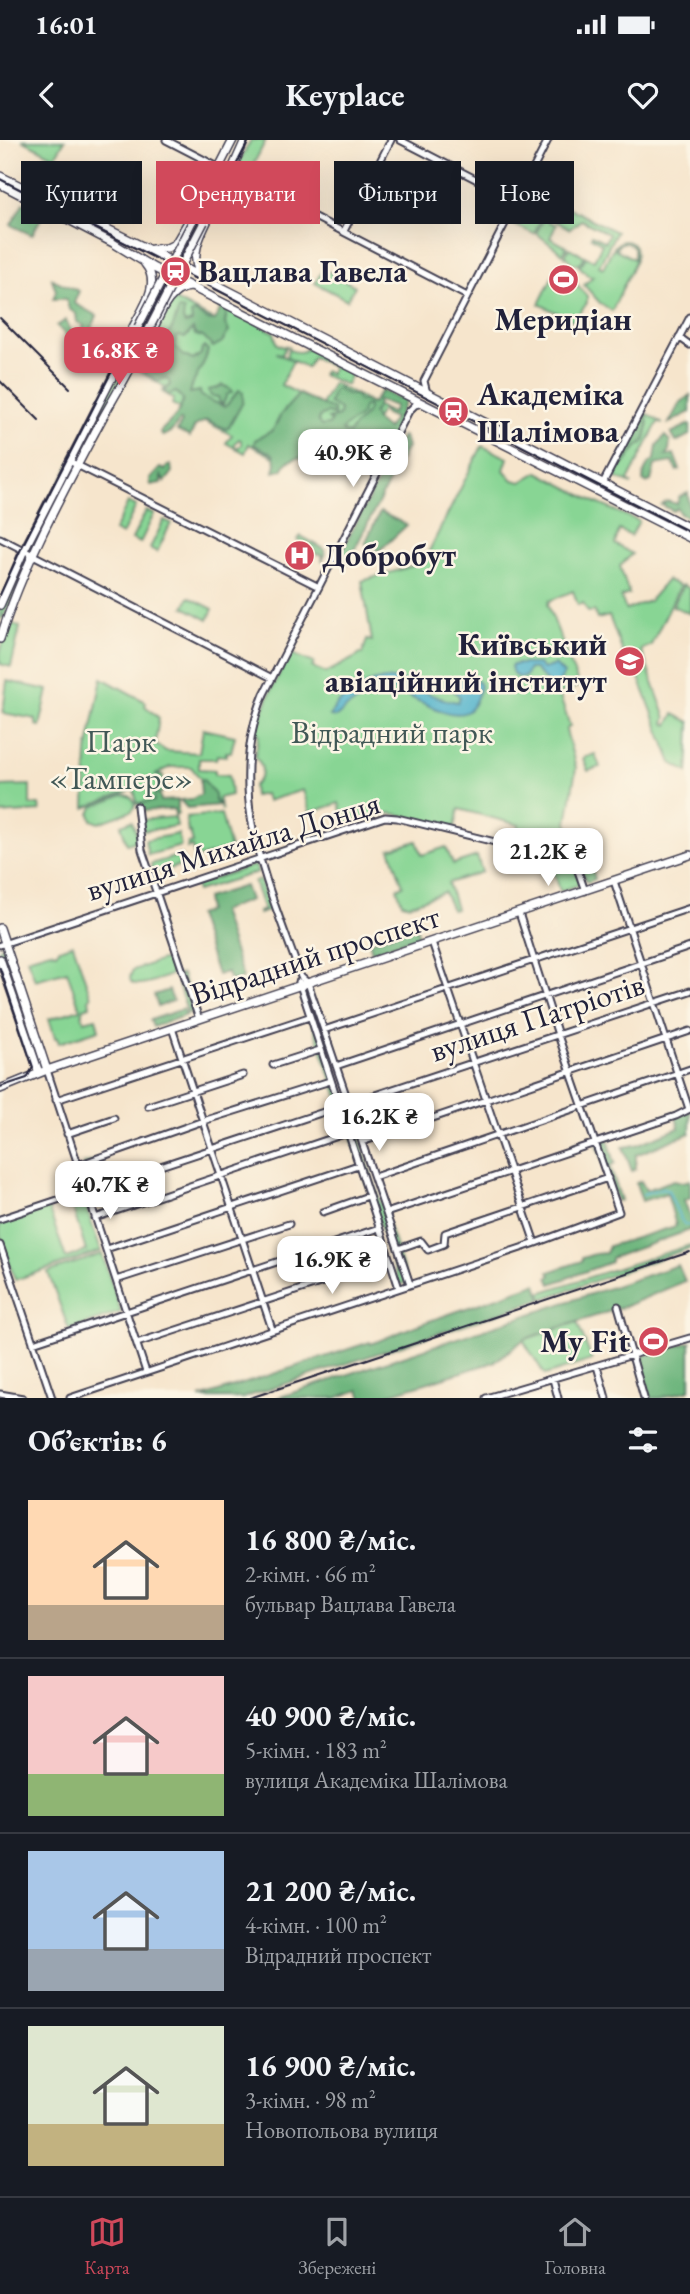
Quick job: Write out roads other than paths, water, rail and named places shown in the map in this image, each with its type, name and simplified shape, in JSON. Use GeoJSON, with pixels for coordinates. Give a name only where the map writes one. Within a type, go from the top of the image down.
{"type":"FeatureCollection","features":[{"type":"Feature","properties":{"kind":"main road"},"geometry":{"type":"LineString","coordinates":[[222,161],[233,140]]}},
{"type":"Feature","properties":{"kind":"main road"},"geometry":{"type":"LineString","coordinates":[[236,161],[245,140]]}},
{"type":"Feature","properties":{"kind":"main road"},"geometry":{"type":"LineString","coordinates":[[0,176],[142,246],[690,528]]}},
{"type":"Feature","properties":{"kind":"main road"},"geometry":{"type":"LineString","coordinates":[[0,184],[201,291],[690,538]]}},
{"type":"Feature","properties":{"kind":"main road"},"geometry":{"type":"LineString","coordinates":[[142,246],[158,249],[175,244],[187,224]]}},
{"type":"Feature","properties":{"kind":"main road"},"geometry":{"type":"LineString","coordinates":[[125,350],[191,224]]}},
{"type":"Feature","properties":{"kind":"main road"},"geometry":{"type":"LineString","coordinates":[[140,352],[203,224]]}},
{"type":"Feature","properties":{"kind":"main road"},"geometry":{"type":"LineString","coordinates":[[205,280],[195,265],[194,253],[208,224]]}},
{"type":"Feature","properties":{"kind":"main road"},"geometry":{"type":"LineString","coordinates":[[0,639],[2,624],[118,368],[153,283],[151,272],[140,258]]}},
{"type":"Feature","properties":{"kind":"main road"},"geometry":{"type":"LineString","coordinates":[[0,605],[24,550],[172,295],[185,287],[201,291]]}},
{"type":"Feature","properties":{"kind":"main road"},"geometry":{"type":"LineString","coordinates":[[118,368],[123,374],[130,371]]}},
{"type":"Feature","properties":{"kind":"main road","name":"Відрадний проспект"},"geometry":{"type":"LineString","coordinates":[[0,1086],[32,1073],[40,1073],[690,855]]}},
{"type":"Feature","properties":{"kind":"main road"},"geometry":{"type":"LineString","coordinates":[[0,928],[2,944],[40,1073]]}},
{"type":"Feature","properties":{"kind":"main road"},"geometry":{"type":"LineString","coordinates":[[0,959],[40,1073]]}},
{"type":"Feature","properties":{"kind":"street"},"geometry":{"type":"LineString","coordinates":[[166,140],[206,161]]}},
{"type":"Feature","properties":{"kind":"street"},"geometry":{"type":"LineString","coordinates":[[344,231],[391,140]]}},
{"type":"Feature","properties":{"kind":"street"},"geometry":{"type":"LineString","coordinates":[[400,140],[475,179]]}},
{"type":"Feature","properties":{"kind":"street"},"geometry":{"type":"LineString","coordinates":[[537,161],[548,140]]}},
{"type":"Feature","properties":{"kind":"street"},"geometry":{"type":"LineString","coordinates":[[320,219],[467,296]]}},
{"type":"Feature","properties":{"kind":"street"},"geometry":{"type":"LineString","coordinates":[[427,393],[424,381],[504,224]]}},
{"type":"Feature","properties":{"kind":"street"},"geometry":{"type":"LineString","coordinates":[[603,483],[690,317]]}},
{"type":"Feature","properties":{"kind":"street"},"geometry":{"type":"LineString","coordinates":[[679,337],[690,345]]}},
{"type":"Feature","properties":{"kind":"street"},"geometry":{"type":"LineString","coordinates":[[412,385],[424,381]]}},
{"type":"Feature","properties":{"kind":"street"},"geometry":{"type":"LineString","coordinates":[[399,1288],[298,986],[299,978],[260,859],[247,808],[246,760],[253,721],[272,678],[411,403],[409,395]]}},
{"type":"Feature","properties":{"kind":"street"},"geometry":{"type":"LineString","coordinates":[[318,587],[410,411],[423,402]]}},
{"type":"Feature","properties":{"kind":"street"},"geometry":{"type":"LineString","coordinates":[[74,463],[318,587]]}},
{"type":"Feature","properties":{"kind":"street"},"geometry":{"type":"LineString","coordinates":[[0,538],[272,678]]}},
{"type":"Feature","properties":{"kind":"street"},"geometry":{"type":"LineString","coordinates":[[137,806],[142,850],[199,1019]]}},
{"type":"Feature","properties":{"kind":"street","name":"вулиця Михайла Донця"},"geometry":{"type":"LineString","coordinates":[[2,944],[391,816],[565,859],[577,868],[585,891]]}},
{"type":"Feature","properties":{"kind":"street"},"geometry":{"type":"LineString","coordinates":[[260,859],[301,977],[308,983],[410,1284]]}},
{"type":"Feature","properties":{"kind":"street"},"geometry":{"type":"LineString","coordinates":[[386,1213],[690,1109],[614,881]]}},
{"type":"Feature","properties":{"kind":"street"},"geometry":{"type":"LineString","coordinates":[[324,1030],[690,908]]}},
{"type":"Feature","properties":{"kind":"street"},"geometry":{"type":"LineString","coordinates":[[70,1398],[535,1243],[620,1212],[545,997],[519,912]]}},
{"type":"Feature","properties":{"kind":"street"},"geometry":{"type":"LineString","coordinates":[[432,942],[535,1243]]}},
{"type":"Feature","properties":{"kind":"street"},"geometry":{"type":"LineString","coordinates":[[336,1066],[690,947]]}},
{"type":"Feature","properties":{"kind":"street","name":"вулиця Патріотів"},"geometry":{"type":"LineString","coordinates":[[0,1219],[690,991]]}},
{"type":"Feature","properties":{"kind":"street"},"geometry":{"type":"LineString","coordinates":[[56,1100],[309,1017]]}},
{"type":"Feature","properties":{"kind":"street"},"geometry":{"type":"LineString","coordinates":[[172,1028],[272,1329]]}},
{"type":"Feature","properties":{"kind":"street"},"geometry":{"type":"LineString","coordinates":[[362,1142],[690,1031]]}},
{"type":"Feature","properties":{"kind":"street"},"geometry":{"type":"LineString","coordinates":[[273,1065],[320,1050]]}},
{"type":"Feature","properties":{"kind":"street"},"geometry":{"type":"LineString","coordinates":[[374,1177],[690,1069]]}},
{"type":"Feature","properties":{"kind":"street"},"geometry":{"type":"LineString","coordinates":[[40,1073],[56,1100],[146,1372]]}},
{"type":"Feature","properties":{"kind":"street"},"geometry":{"type":"LineString","coordinates":[[148,1107],[243,1075]]}},
{"type":"Feature","properties":{"kind":"street"},"geometry":{"type":"LineString","coordinates":[[78,1165],[203,1121],[330,1081]]}},
{"type":"Feature","properties":{"kind":"street"},"geometry":{"type":"LineString","coordinates":[[67,1134],[114,1118]]}},
{"type":"Feature","properties":{"kind":"street"},"geometry":{"type":"LineString","coordinates":[[95,1218],[347,1133]]}},
{"type":"Feature","properties":{"kind":"street"},"geometry":{"type":"LineString","coordinates":[[106,1249],[358,1165]]}},
{"type":"Feature","properties":{"kind":"street"},"geometry":{"type":"LineString","coordinates":[[398,1249],[421,1241],[428,1250],[444,1244],[445,1233],[608,1178]]}},
{"type":"Feature","properties":{"kind":"street"},"geometry":{"type":"LineString","coordinates":[[323,1212],[368,1196]]}},
{"type":"Feature","properties":{"kind":"street"},"geometry":{"type":"LineString","coordinates":[[116,1280],[289,1224]]}},
{"type":"Feature","properties":{"kind":"street"},"geometry":{"type":"LineString","coordinates":[[33,1343],[379,1228]]}},
{"type":"Feature","properties":{"kind":"street"},"geometry":{"type":"LineString","coordinates":[[0,1245],[52,1398]]}},
{"type":"Feature","properties":{"kind":"street"},"geometry":{"type":"LineString","coordinates":[[137,1343],[390,1260]]}},
{"type":"Feature","properties":{"kind":"street"},"geometry":{"type":"LineString","coordinates":[[618,1306],[644,1398]]}},
{"type":"Feature","properties":{"kind":"street"},"geometry":{"type":"LineString","coordinates":[[486,1398],[501,1396],[690,1338]]}},
{"type":"Feature","properties":{"kind":"street"},"geometry":{"type":"LineString","coordinates":[[597,1366],[606,1398]]}},
{"type":"Feature","properties":{"kind":"street"},"geometry":{"type":"LineString","coordinates":[[552,1379],[558,1398]]}},
{"type":"Feature","properties":{"kind":"street"},"geometry":{"type":"LineString","coordinates":[[0,1394],[23,1398]]}},
{"type":"Feature","properties":{"kind":"water"},"geometry":{"type":"Polygon","coordinates":[[[538,664],[543,669],[555,665],[564,674],[557,686],[552,688],[535,669],[529,669],[525,677],[515,676],[511,666],[538,664]]]}},
{"type":"Feature","properties":{"kind":"water"},"geometry":{"type":"Polygon","coordinates":[[[467,676],[480,686],[473,706],[460,714],[438,710],[383,687],[336,717],[330,716],[348,695],[373,682],[387,679],[408,683],[442,699],[458,702],[460,697],[454,691],[454,686],[467,676]]]}},
{"type":"Feature","properties":{"kind":"waterway"},"geometry":{"type":"LineString","coordinates":[[643,1194],[663,1188],[668,1190],[680,1218],[685,1225],[690,1225]]}},
{"type":"Feature","properties":{"kind":"tram line"},"geometry":{"type":"LineString","coordinates":[[0,595],[111,373],[126,362],[217,186],[233,171],[249,140]]}},
{"type":"Feature","properties":{"kind":"tram line"},"geometry":{"type":"LineString","coordinates":[[0,179],[690,532]]}},
{"type":"Feature","properties":{"kind":"tram line"},"geometry":{"type":"LineString","coordinates":[[0,968],[33,1067],[27,1078],[0,1087]]}},
{"type":"Feature","properties":{"kind":"railway"},"geometry":{"type":"LineString","coordinates":[[0,318],[70,388]]}},
{"type":"Feature","properties":{"kind":"railway"},"geometry":{"type":"LineString","coordinates":[[0,381],[39,420]]}},
{"type":"Feature","properties":{"kind":"railway"},"geometry":{"type":"LineString","coordinates":[[250,1398],[690,1252]]}},
{"type":"Feature","properties":{"kind":"place","name":"Вацлава Гавела"},"geometry":{"type":"Point","coordinates":[175,271]}},
{"type":"Feature","properties":{"kind":"place","name":"Меридіан"},"geometry":{"type":"Point","coordinates":[563,280]}},
{"type":"Feature","properties":{"kind":"place","name":"Академіка Шалімова"},"geometry":{"type":"Point","coordinates":[454,412]}},
{"type":"Feature","properties":{"kind":"place","name":"Добробут"},"geometry":{"type":"Point","coordinates":[299,555]}},
{"type":"Feature","properties":{"kind":"place","name":"Київський авіаційний інститут"},"geometry":{"type":"Point","coordinates":[630,662]}},
{"type":"Feature","properties":{"kind":"place","name":"My Fit"},"geometry":{"type":"Point","coordinates":[653,1341]}},
{"type":"Feature","properties":{"kind":"park label","name":"Відрадний парк"},"geometry":{"type":"Point","coordinates":[392,732]}},
{"type":"Feature","properties":{"kind":"park label","name":"Парк «Тампере»"},"geometry":{"type":"Point","coordinates":[121,760]}}]}
